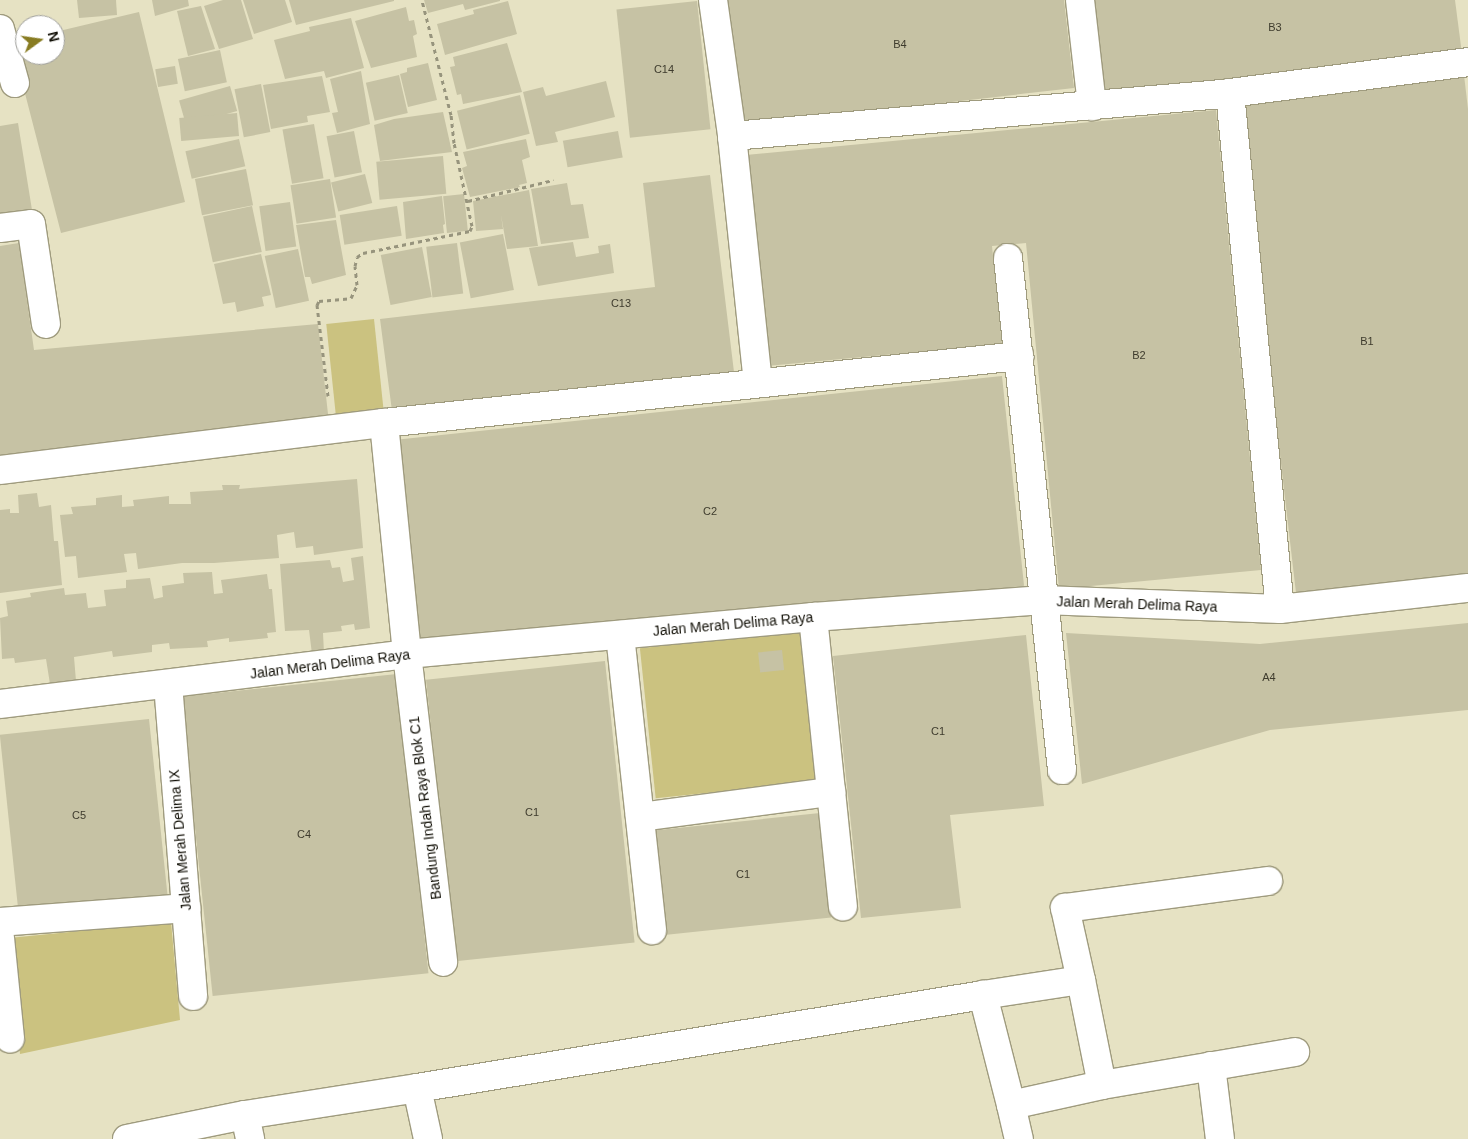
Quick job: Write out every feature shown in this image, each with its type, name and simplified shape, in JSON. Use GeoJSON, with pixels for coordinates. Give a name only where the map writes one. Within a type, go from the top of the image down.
{"type":"FeatureCollection","features":[{"type":"Feature","properties":{"kind":"street"},"geometry":{"type":"LineString","coordinates":[[713,0],[732,136],[758,383]]}},
{"type":"Feature","properties":{"kind":"street"},"geometry":{"type":"LineString","coordinates":[[1080,0],[1092,106]]}},
{"type":"Feature","properties":{"kind":"street"},"geometry":{"type":"LineString","coordinates":[[0,28],[15,83]]}},
{"type":"Feature","properties":{"kind":"street"},"geometry":{"type":"LineString","coordinates":[[732,136],[1230,93],[1468,62]]}},
{"type":"Feature","properties":{"kind":"street"},"geometry":{"type":"LineString","coordinates":[[1230,93],[1280,609]]}},
{"type":"Feature","properties":{"kind":"street"},"geometry":{"type":"LineString","coordinates":[[0,228],[31,224],[46,324]]}},
{"type":"Feature","properties":{"kind":"street"},"geometry":{"type":"LineString","coordinates":[[1008,258],[1062,770]]}},
{"type":"Feature","properties":{"kind":"street"},"geometry":{"type":"LineString","coordinates":[[0,470],[384,423],[1019,356]]}},
{"type":"Feature","properties":{"kind":"street","name":"Bandung Indah Raya Blok C1"},"geometry":{"type":"LineString","coordinates":[[384,423],[408,654],[444,962]]}},
{"type":"Feature","properties":{"kind":"street","name":"Jalan Merah Delima Raya"},"geometry":{"type":"LineString","coordinates":[[0,704],[408,654],[813,617],[1043,600],[1280,609],[1468,588]]}},
{"type":"Feature","properties":{"kind":"street"},"geometry":{"type":"LineString","coordinates":[[813,617],[843,906]]}},
{"type":"Feature","properties":{"kind":"street"},"geometry":{"type":"LineString","coordinates":[[620,635],[652,930]]}},
{"type":"Feature","properties":{"kind":"street","name":"Jalan Merah Delima IX"},"geometry":{"type":"LineString","coordinates":[[168,684],[193,996]]}},
{"type":"Feature","properties":{"kind":"street"},"geometry":{"type":"LineString","coordinates":[[640,817],[831,792]]}},
{"type":"Feature","properties":{"kind":"street"},"geometry":{"type":"LineString","coordinates":[[1102,1085],[1065,908],[1268,881]]}},
{"type":"Feature","properties":{"kind":"street"},"geometry":{"type":"LineString","coordinates":[[0,922],[186,908]]}},
{"type":"Feature","properties":{"kind":"street"},"geometry":{"type":"LineString","coordinates":[[0,938],[10,1039]]}},
{"type":"Feature","properties":{"kind":"street"},"geometry":{"type":"LineString","coordinates":[[127,1139],[247,1127],[417,1088],[1081,980]]}},
{"type":"Feature","properties":{"kind":"street"},"geometry":{"type":"LineString","coordinates":[[983,995],[1019,1139]]}},
{"type":"Feature","properties":{"kind":"street"},"geometry":{"type":"LineString","coordinates":[[1011,1105],[1102,1085],[1295,1052]]}},
{"type":"Feature","properties":{"kind":"street"},"geometry":{"type":"LineString","coordinates":[[1211,1066],[1220,1139]]}},
{"type":"Feature","properties":{"kind":"street"},"geometry":{"type":"LineString","coordinates":[[417,1088],[428,1139]]}},
{"type":"Feature","properties":{"kind":"path"},"geometry":{"type":"LineString","coordinates":[[332,430],[317,305],[320,302],[351,298],[357,285],[355,266],[357,258],[363,253],[470,232],[472,226],[454,143],[451,115],[422,0]]}},
{"type":"Feature","properties":{"kind":"path"},"geometry":{"type":"LineString","coordinates":[[468,201],[552,180]]}},
{"type":"Feature","properties":{"kind":"shaded area"},"geometry":{"type":"Polygon","coordinates":[[[374,319],[384,411],[336,417],[326,324],[374,319]]]}},
{"type":"Feature","properties":{"kind":"shaded area"},"geometry":{"type":"Polygon","coordinates":[[[803,631],[819,781],[656,798],[640,648],[803,631]]]}},
{"type":"Feature","properties":{"kind":"shaded area"},"geometry":{"type":"Polygon","coordinates":[[[171,922],[180,1020],[20,1054],[9,938],[171,922]]]}},
{"type":"Feature","properties":{"kind":"building"},"geometry":{"type":"Polygon","coordinates":[[[77,0],[116,0],[117,15],[79,18],[77,0]]]}},
{"type":"Feature","properties":{"kind":"building"},"geometry":{"type":"Polygon","coordinates":[[[152,0],[188,0],[189,6],[155,16],[152,0]]]}},
{"type":"Feature","properties":{"kind":"building"},"geometry":{"type":"Polygon","coordinates":[[[223,0],[241,0],[253,39],[219,49],[204,6],[223,0]]]}},
{"type":"Feature","properties":{"kind":"building"},"geometry":{"type":"Polygon","coordinates":[[[243,0],[285,0],[292,22],[254,34],[243,0]]]}},
{"type":"Feature","properties":{"kind":"building"},"geometry":{"type":"Polygon","coordinates":[[[289,0],[394,0],[394,1],[296,25],[289,0]]]}},
{"type":"Feature","properties":{"kind":"building"},"geometry":{"type":"Polygon","coordinates":[[[424,0],[500,1],[465,10],[463,4],[428,13],[424,0]]]}},
{"type":"Feature","properties":{"kind":"building"},"geometry":{"type":"Polygon","coordinates":[[[726,0],[1064,0],[1074,88],[741,126],[726,0]]]}},
{"type":"Feature","properties":{"kind":"building"},"geometry":{"type":"Polygon","coordinates":[[[1088,0],[1455,0],[1462,54],[1099,95],[1088,0]]]}},
{"type":"Feature","properties":{"kind":"building"},"geometry":{"type":"Polygon","coordinates":[[[508,1],[517,34],[445,55],[437,24],[474,14],[473,10],[508,1]]]}},
{"type":"Feature","properties":{"kind":"building"},"geometry":{"type":"Polygon","coordinates":[[[697,1],[710,129],[630,138],[616,9],[697,1]]]}},
{"type":"Feature","properties":{"kind":"building"},"geometry":{"type":"Polygon","coordinates":[[[201,6],[215,49],[188,56],[177,11],[201,6]]]}},
{"type":"Feature","properties":{"kind":"building"},"geometry":{"type":"Polygon","coordinates":[[[406,7],[409,21],[414,20],[417,34],[413,36],[417,57],[371,68],[355,21],[406,7]]]}},
{"type":"Feature","properties":{"kind":"building"},"geometry":{"type":"Polygon","coordinates":[[[139,12],[185,202],[61,233],[18,65],[65,65],[65,30],[139,12]]]}},
{"type":"Feature","properties":{"kind":"building"},"geometry":{"type":"Polygon","coordinates":[[[351,18],[364,68],[326,78],[324,71],[285,79],[274,40],[310,31],[309,27],[351,18]]]}},
{"type":"Feature","properties":{"kind":"building"},"geometry":{"type":"Polygon","coordinates":[[[15,42],[15,55],[12,43],[15,42]]]}},
{"type":"Feature","properties":{"kind":"building"},"geometry":{"type":"Polygon","coordinates":[[[507,43],[522,92],[463,104],[461,94],[457,95],[450,67],[455,66],[453,57],[507,43]]]}},
{"type":"Feature","properties":{"kind":"building"},"geometry":{"type":"Polygon","coordinates":[[[220,50],[227,82],[185,91],[178,59],[220,50]]]}},
{"type":"Feature","properties":{"kind":"building"},"geometry":{"type":"Polygon","coordinates":[[[428,63],[437,100],[408,107],[400,74],[407,72],[407,68],[428,63]]]}},
{"type":"Feature","properties":{"kind":"building"},"geometry":{"type":"Polygon","coordinates":[[[175,66],[178,84],[158,87],[155,69],[175,66]]]}},
{"type":"Feature","properties":{"kind":"building"},"geometry":{"type":"Polygon","coordinates":[[[361,71],[370,124],[337,133],[332,113],[338,112],[330,79],[361,71]]]}},
{"type":"Feature","properties":{"kind":"building"},"geometry":{"type":"Polygon","coordinates":[[[399,75],[408,113],[375,121],[366,83],[399,75]]]}},
{"type":"Feature","properties":{"kind":"building"},"geometry":{"type":"Polygon","coordinates":[[[1464,75],[1468,109],[1468,573],[1296,593],[1239,101],[1464,75]]]}},
{"type":"Feature","properties":{"kind":"building"},"geometry":{"type":"Polygon","coordinates":[[[322,76],[330,112],[307,116],[308,122],[271,129],[263,85],[322,76]]]}},
{"type":"Feature","properties":{"kind":"building"},"geometry":{"type":"Polygon","coordinates":[[[606,81],[615,117],[555,132],[558,142],[536,146],[523,92],[543,87],[546,96],[606,81]]]}},
{"type":"Feature","properties":{"kind":"building"},"geometry":{"type":"Polygon","coordinates":[[[261,84],[270,132],[244,137],[234,89],[261,84]]]}},
{"type":"Feature","properties":{"kind":"building"},"geometry":{"type":"Polygon","coordinates":[[[230,86],[237,111],[186,126],[179,101],[230,86]]]}},
{"type":"Feature","properties":{"kind":"building"},"geometry":{"type":"Polygon","coordinates":[[[520,95],[530,134],[467,150],[457,111],[520,95]]]}},
{"type":"Feature","properties":{"kind":"building"},"geometry":{"type":"Polygon","coordinates":[[[1216,110],[1261,570],[1059,589],[1026,243],[992,246],[1002,344],[767,366],[746,155],[1216,110]]]}},
{"type":"Feature","properties":{"kind":"building"},"geometry":{"type":"Polygon","coordinates":[[[443,112],[452,152],[380,161],[374,125],[394,119],[443,112]]]}},
{"type":"Feature","properties":{"kind":"building"},"geometry":{"type":"Polygon","coordinates":[[[237,113],[239,136],[181,141],[179,118],[237,113]]]}},
{"type":"Feature","properties":{"kind":"building"},"geometry":{"type":"Polygon","coordinates":[[[18,123],[32,210],[0,215],[0,126],[18,123]]]}},
{"type":"Feature","properties":{"kind":"building"},"geometry":{"type":"Polygon","coordinates":[[[314,124],[324,178],[292,184],[282,130],[314,124]]]}},
{"type":"Feature","properties":{"kind":"building"},"geometry":{"type":"Polygon","coordinates":[[[354,131],[362,172],[335,178],[327,136],[354,131]]]}},
{"type":"Feature","properties":{"kind":"building"},"geometry":{"type":"Polygon","coordinates":[[[618,131],[623,158],[568,167],[563,141],[618,131]]]}},
{"type":"Feature","properties":{"kind":"building"},"geometry":{"type":"Polygon","coordinates":[[[239,139],[245,166],[192,179],[185,151],[239,139]]]}},
{"type":"Feature","properties":{"kind":"building"},"geometry":{"type":"Polygon","coordinates":[[[526,139],[530,157],[522,160],[527,183],[519,185],[520,187],[470,197],[462,168],[467,166],[463,152],[526,139]]]}},
{"type":"Feature","properties":{"kind":"building"},"geometry":{"type":"Polygon","coordinates":[[[443,156],[446,194],[380,200],[376,162],[443,156]]]}},
{"type":"Feature","properties":{"kind":"building"},"geometry":{"type":"Polygon","coordinates":[[[246,169],[253,205],[202,215],[195,179],[246,169]]]}},
{"type":"Feature","properties":{"kind":"building"},"geometry":{"type":"Polygon","coordinates":[[[365,174],[372,203],[338,212],[331,182],[365,174]]]}},
{"type":"Feature","properties":{"kind":"building"},"geometry":{"type":"Polygon","coordinates":[[[710,175],[734,372],[392,411],[380,319],[655,287],[643,183],[710,175]]]}},
{"type":"Feature","properties":{"kind":"building"},"geometry":{"type":"Polygon","coordinates":[[[330,179],[336,218],[297,224],[290,185],[330,179]]]}},
{"type":"Feature","properties":{"kind":"building"},"geometry":{"type":"Polygon","coordinates":[[[567,183],[571,205],[583,204],[589,238],[541,244],[531,189],[567,183]]]}},
{"type":"Feature","properties":{"kind":"building"},"geometry":{"type":"Polygon","coordinates":[[[529,190],[538,246],[507,249],[501,215],[503,229],[476,231],[473,201],[529,190]]]}},
{"type":"Feature","properties":{"kind":"building"},"geometry":{"type":"Polygon","coordinates":[[[464,194],[468,231],[447,233],[443,196],[464,194]]]}},
{"type":"Feature","properties":{"kind":"building"},"geometry":{"type":"Polygon","coordinates":[[[442,196],[444,233],[406,239],[403,202],[442,196]]]}},
{"type":"Feature","properties":{"kind":"building"},"geometry":{"type":"Polygon","coordinates":[[[290,202],[296,247],[266,251],[259,206],[290,202]]]}},
{"type":"Feature","properties":{"kind":"building"},"geometry":{"type":"Polygon","coordinates":[[[252,206],[262,252],[213,262],[203,216],[252,206]]]}},
{"type":"Feature","properties":{"kind":"building"},"geometry":{"type":"Polygon","coordinates":[[[397,206],[402,236],[344,245],[340,215],[397,206]]]}},
{"type":"Feature","properties":{"kind":"building"},"geometry":{"type":"Polygon","coordinates":[[[336,220],[346,275],[312,284],[310,277],[305,277],[296,225],[336,220]]]}},
{"type":"Feature","properties":{"kind":"building"},"geometry":{"type":"Polygon","coordinates":[[[503,234],[514,290],[471,298],[460,242],[503,234]]]}},
{"type":"Feature","properties":{"kind":"building"},"geometry":{"type":"Polygon","coordinates":[[[573,242],[576,257],[599,253],[598,246],[610,244],[614,273],[538,286],[529,248],[573,242]]]}},
{"type":"Feature","properties":{"kind":"building"},"geometry":{"type":"Polygon","coordinates":[[[19,243],[34,350],[318,324],[329,423],[0,456],[0,246],[19,243]]]}},
{"type":"Feature","properties":{"kind":"building"},"geometry":{"type":"Polygon","coordinates":[[[457,243],[463,294],[432,297],[426,247],[457,243]]]}},
{"type":"Feature","properties":{"kind":"building"},"geometry":{"type":"Polygon","coordinates":[[[422,247],[432,297],[391,305],[381,255],[422,247]]]}},
{"type":"Feature","properties":{"kind":"building"},"geometry":{"type":"Polygon","coordinates":[[[298,249],[309,301],[276,308],[265,256],[298,249]]]}},
{"type":"Feature","properties":{"kind":"building"},"geometry":{"type":"Polygon","coordinates":[[[261,254],[271,295],[262,297],[264,306],[237,312],[235,302],[223,304],[214,264],[261,254]]]}},
{"type":"Feature","properties":{"kind":"building"},"geometry":{"type":"Polygon","coordinates":[[[1002,376],[1024,586],[418,650],[396,440],[1002,376]]]}},
{"type":"Feature","properties":{"kind":"building"},"geometry":{"type":"Polygon","coordinates":[[[357,479],[363,548],[314,555],[313,546],[296,548],[294,532],[277,535],[279,558],[214,563],[182,563],[138,569],[136,553],[124,554],[127,572],[78,578],[76,556],[65,557],[60,515],[73,514],[71,507],[96,505],[96,498],[122,495],[122,507],[134,506],[133,500],[169,496],[169,504],[191,504],[190,492],[223,490],[222,485],[240,485],[239,489],[357,479]]]}},
{"type":"Feature","properties":{"kind":"building"},"geometry":{"type":"Polygon","coordinates":[[[37,493],[39,507],[51,505],[54,541],[58,541],[62,585],[0,593],[0,510],[10,509],[10,513],[19,513],[18,495],[37,493]]]}},
{"type":"Feature","properties":{"kind":"building"},"geometry":{"type":"Polygon","coordinates":[[[363,556],[370,628],[355,630],[354,624],[341,626],[342,631],[323,633],[324,653],[312,654],[309,630],[285,631],[280,564],[330,560],[332,568],[340,567],[343,582],[354,580],[351,558],[363,556]]]}},
{"type":"Feature","properties":{"kind":"building"},"geometry":{"type":"Polygon","coordinates":[[[212,572],[214,594],[223,593],[221,580],[267,574],[269,589],[272,589],[276,632],[267,633],[268,638],[229,642],[229,638],[207,641],[208,647],[170,649],[169,643],[152,645],[152,652],[113,657],[112,651],[74,657],[76,681],[50,684],[46,659],[15,663],[14,658],[2,659],[0,618],[8,616],[6,601],[31,597],[30,593],[64,588],[65,595],[86,593],[88,608],[106,606],[104,590],[126,588],[126,580],[150,578],[154,599],[163,597],[162,586],[184,583],[183,573],[212,572]]]}},
{"type":"Feature","properties":{"kind":"building"},"geometry":{"type":"Polygon","coordinates":[[[1468,623],[1468,710],[1270,730],[1082,784],[1066,633],[1260,644],[1468,623]]]}},
{"type":"Feature","properties":{"kind":"building"},"geometry":{"type":"Polygon","coordinates":[[[1026,635],[1044,806],[950,815],[961,908],[861,918],[833,656],[1026,635]]]}},
{"type":"Feature","properties":{"kind":"building"},"geometry":{"type":"Polygon","coordinates":[[[782,650],[784,670],[760,672],[758,653],[782,650]]]}},
{"type":"Feature","properties":{"kind":"building"},"geometry":{"type":"Polygon","coordinates":[[[605,661],[635,942],[456,961],[426,680],[605,661]]]}},
{"type":"Feature","properties":{"kind":"building"},"geometry":{"type":"Polygon","coordinates":[[[397,674],[428,973],[213,996],[181,697],[397,674]]]}},
{"type":"Feature","properties":{"kind":"building"},"geometry":{"type":"Polygon","coordinates":[[[149,719],[168,897],[19,913],[0,735],[149,719]]]}},
{"type":"Feature","properties":{"kind":"building"},"geometry":{"type":"Polygon","coordinates":[[[820,813],[831,917],[667,935],[656,830],[820,813]]]}}]}
